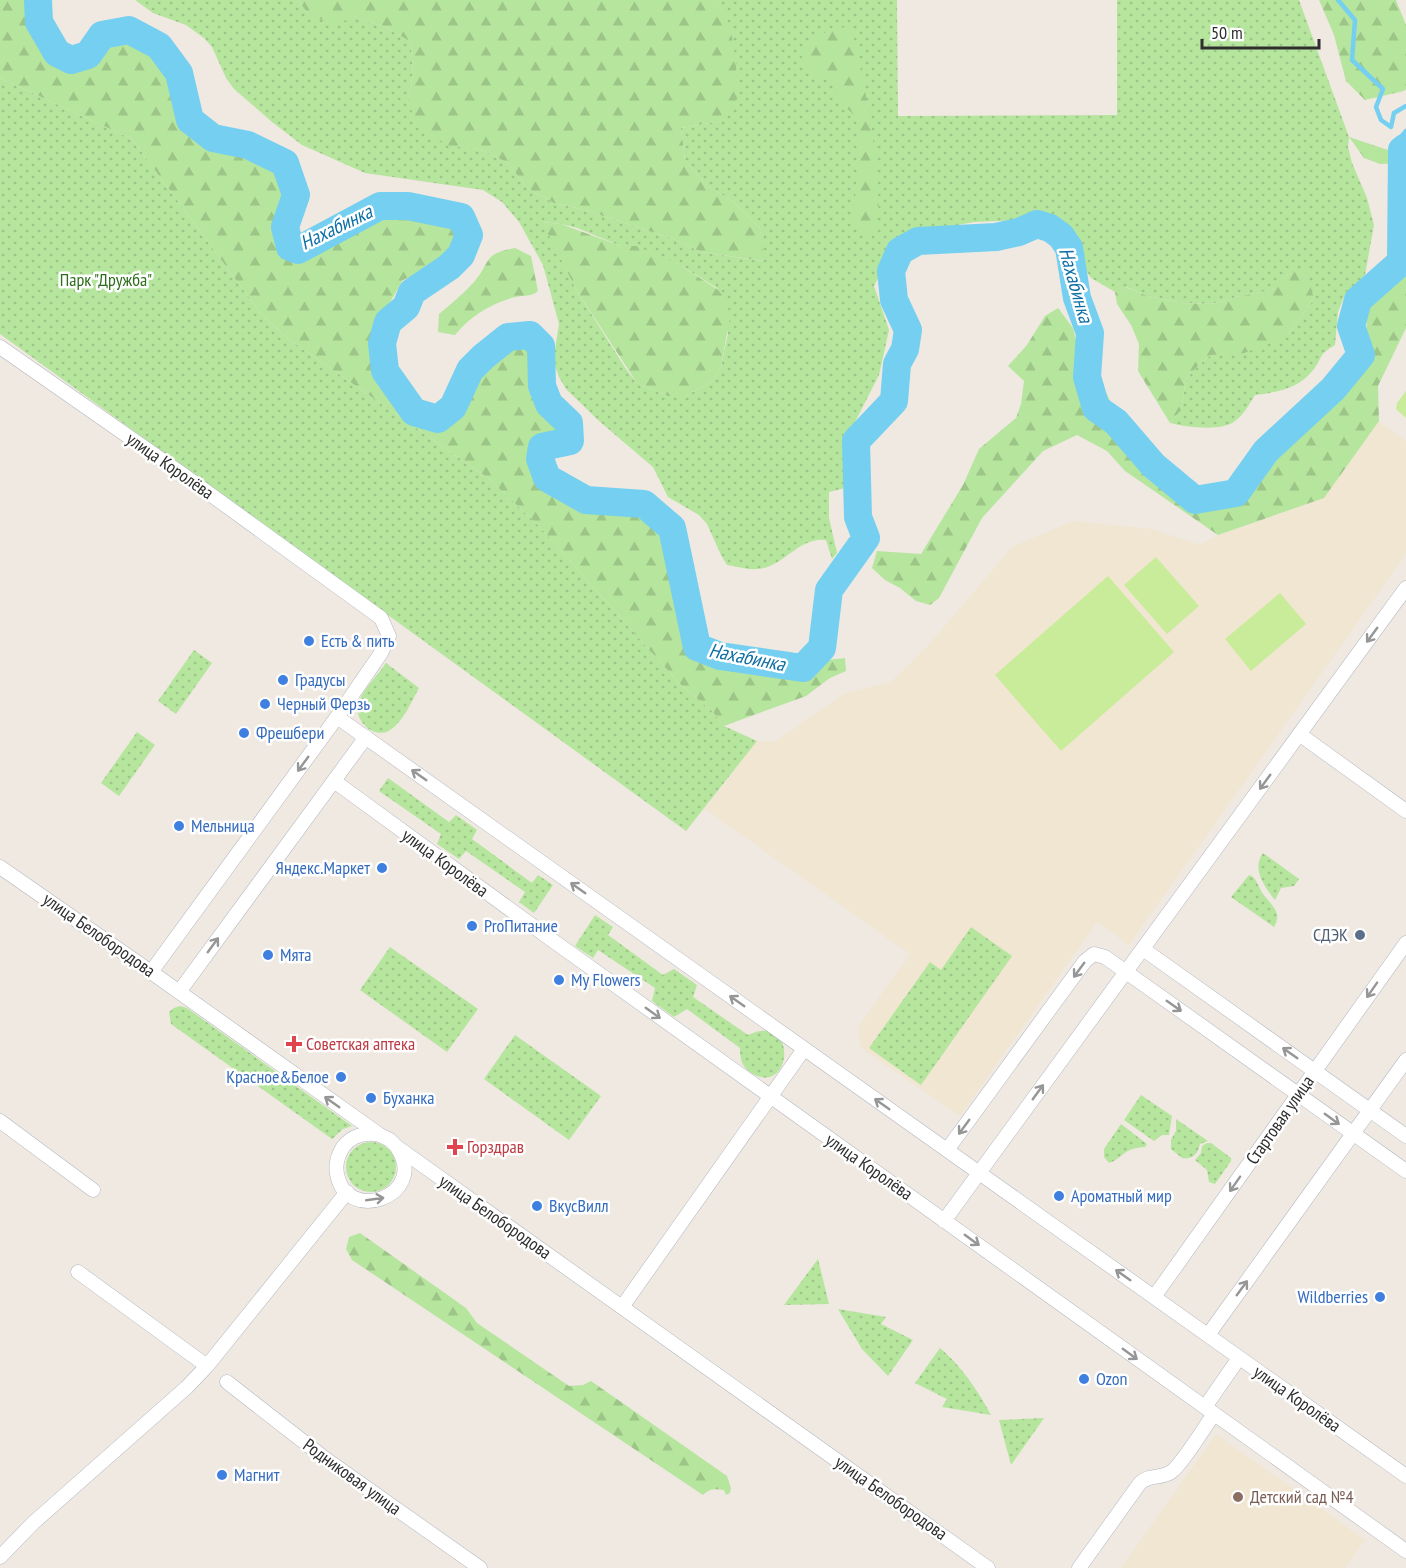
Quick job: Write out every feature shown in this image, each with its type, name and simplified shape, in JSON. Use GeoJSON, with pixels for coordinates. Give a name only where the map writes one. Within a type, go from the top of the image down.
{"type":"FeatureCollection","features":[{"type":"Feature","properties":{"kind":"street","name":"улица Королёва"},"geometry":{"type":"LineString","coordinates":[[0,347],[185,476],[381,618],[389,636],[381,653],[337,717],[1406,1476]]}},
{"type":"Feature","properties":{"kind":"street"},"geometry":{"type":"LineString","coordinates":[[944,1221],[1406,588]]}},
{"type":"Feature","properties":{"kind":"street"},"geometry":{"type":"LineString","coordinates":[[151,972],[337,717]]}},
{"type":"Feature","properties":{"kind":"street"},"geometry":{"type":"LineString","coordinates":[[1299,734],[1406,811]]}},
{"type":"Feature","properties":{"kind":"street"},"geometry":{"type":"LineString","coordinates":[[179,992],[366,737]]}},
{"type":"Feature","properties":{"kind":"street","name":"улица Королёва"},"geometry":{"type":"LineString","coordinates":[[334,781],[1406,1551]]}},
{"type":"Feature","properties":{"kind":"street","name":"улица Белобородова"},"geometry":{"type":"LineString","coordinates":[[0,867],[390,1140],[988,1568]]}},
{"type":"Feature","properties":{"kind":"street","name":"Стартовая улица"},"geometry":{"type":"LineString","coordinates":[[1154,1297],[1406,943]]}},
{"type":"Feature","properties":{"kind":"street"},"geometry":{"type":"LineString","coordinates":[[1143,949],[1406,1136]]}},
{"type":"Feature","properties":{"kind":"street"},"geometry":{"type":"LineString","coordinates":[[947,1150],[1085,962],[1094,954],[1105,957],[1406,1171]]}},
{"type":"Feature","properties":{"kind":"street"},"geometry":{"type":"LineString","coordinates":[[622,1307],[804,1049]]}},
{"type":"Feature","properties":{"kind":"street"},"geometry":{"type":"LineString","coordinates":[[1208,1335],[1406,1060]]}},
{"type":"Feature","properties":{"kind":"street"},"geometry":{"type":"LineString","coordinates":[[0,1121],[93,1190]]}},
{"type":"Feature","properties":{"kind":"street"},"geometry":{"type":"LineString","coordinates":[[380,1135],[358,1136],[349,1141],[342,1150],[337,1160],[336,1172],[347,1192],[357,1199],[369,1201],[380,1200],[391,1195],[402,1180],[404,1169],[397,1147]]}},
{"type":"Feature","properties":{"kind":"street"},"geometry":{"type":"LineString","coordinates":[[0,1557],[33,1523],[187,1387],[207,1366],[347,1192]]}},
{"type":"Feature","properties":{"kind":"street"},"geometry":{"type":"LineString","coordinates":[[78,1272],[207,1366]]}},
{"type":"Feature","properties":{"kind":"street"},"geometry":{"type":"LineString","coordinates":[[1079,1568],[1140,1483],[1145,1478],[1162,1476],[1174,1469],[1239,1358]]}},
{"type":"Feature","properties":{"kind":"street","name":"Родниковая улица"},"geometry":{"type":"LineString","coordinates":[[227,1382],[327,1460],[480,1568]]}},
{"type":"Feature","properties":{"kind":"shaded area"},"geometry":{"type":"Polygon","coordinates":[[[1379,421],[1406,441],[1406,554],[1129,945],[1097,922],[960,1116],[861,1048],[858,1027],[910,954],[705,809],[757,741],[775,742],[843,694],[891,682],[927,647],[1012,547],[1073,521],[1152,529],[1200,545],[1218,535],[1324,498],[1379,421]]]}},
{"type":"Feature","properties":{"kind":"shaded area","name":"Детский сад №4"},"geometry":{"type":"Polygon","coordinates":[[[1216,1434],[1365,1540],[1345,1568],[1121,1568],[1216,1434]]]}},
{"type":"Feature","properties":{"kind":"green space"},"geometry":{"type":"Polygon","coordinates":[[[0,0],[31,0],[33,27],[37,40],[61,66],[77,64],[92,58],[107,44],[117,41],[144,45],[154,52],[169,74],[183,113],[197,134],[207,142],[225,150],[255,153],[278,169],[284,195],[284,246],[298,256],[332,246],[381,213],[399,212],[418,215],[434,221],[453,222],[461,238],[450,253],[420,273],[403,280],[385,311],[380,328],[392,388],[440,424],[457,417],[465,402],[477,367],[504,343],[521,338],[535,350],[537,403],[553,414],[562,431],[541,447],[535,472],[547,486],[580,503],[597,503],[633,513],[650,522],[670,552],[678,588],[692,625],[693,643],[706,656],[723,661],[800,656],[828,660],[845,658],[846,671],[830,678],[806,696],[724,726],[713,712],[679,683],[537,524],[488,478],[287,338],[262,315],[132,139],[0,78],[0,0]]]}},
{"type":"Feature","properties":{"kind":"green space"},"geometry":{"type":"Polygon","coordinates":[[[135,0],[298,0],[306,11],[353,16],[385,27],[411,42],[413,74],[407,103],[450,145],[480,149],[508,163],[527,188],[554,203],[585,210],[674,239],[701,252],[763,261],[760,228],[734,202],[706,185],[685,160],[681,128],[715,122],[721,2],[718,0],[897,0],[898,116],[1117,115],[1117,0],[1299,0],[1349,137],[1348,147],[1352,163],[1367,198],[1374,225],[1365,275],[1344,297],[1338,312],[1335,345],[1323,354],[1308,376],[1288,388],[1255,395],[1241,416],[1229,424],[1212,428],[1194,427],[1170,423],[1181,410],[1186,379],[1198,366],[1211,355],[1226,353],[1288,334],[1314,299],[1288,274],[1277,289],[1211,304],[1182,303],[1148,296],[1126,287],[1115,292],[1091,278],[1078,259],[1072,237],[1061,221],[1044,215],[1022,220],[974,222],[905,235],[890,256],[874,286],[889,330],[879,375],[852,428],[843,456],[845,488],[829,492],[829,518],[837,553],[832,559],[826,540],[816,540],[798,548],[766,568],[749,569],[727,565],[707,524],[699,515],[668,497],[653,467],[566,389],[555,366],[554,356],[559,324],[543,265],[519,222],[502,202],[483,190],[365,173],[302,145],[234,89],[226,78],[212,47],[204,38],[186,25],[153,13],[135,0]],[[543,222],[577,291],[637,383],[668,396],[685,396],[713,381],[721,366],[728,334],[717,288],[678,264],[561,224],[543,222]]]}},
{"type":"Feature","properties":{"kind":"green space"},"geometry":{"type":"Polygon","coordinates":[[[298,0],[718,0],[726,15],[732,38],[736,61],[737,99],[715,122],[681,128],[685,160],[706,185],[734,202],[760,228],[764,261],[701,252],[674,239],[585,210],[554,203],[527,188],[508,163],[480,149],[450,146],[424,131],[407,103],[413,74],[411,42],[385,27],[353,16],[334,27],[306,11],[298,0]]]}},
{"type":"Feature","properties":{"kind":"green space"},"geometry":{"type":"Polygon","coordinates":[[[1319,0],[1396,0],[1406,25],[1406,89],[1404,91],[1365,100],[1346,81],[1334,35],[1319,0]]]}},
{"type":"Feature","properties":{"kind":"green space"},"geometry":{"type":"Polygon","coordinates":[[[851,26],[867,101],[877,169],[877,223],[871,237],[864,234],[851,218],[855,198],[860,135],[854,115],[839,101],[831,81],[811,76],[802,56],[812,39],[830,30],[851,26]]]}},
{"type":"Feature","properties":{"kind":"green space","name":"Парк \"Дружба\""},"geometry":{"type":"Polygon","coordinates":[[[0,78],[132,139],[262,315],[287,338],[488,478],[537,524],[679,683],[713,712],[724,726],[757,741],[686,831],[0,334],[0,78]]]}},
{"type":"Feature","properties":{"kind":"green space"},"geometry":{"type":"Polygon","coordinates":[[[1349,137],[1406,156],[1406,163],[1380,164],[1364,158],[1349,137]]]}},
{"type":"Feature","properties":{"kind":"green space"},"geometry":{"type":"Polygon","coordinates":[[[542,222],[561,224],[621,246],[636,246],[678,264],[717,289],[727,301],[730,318],[721,366],[713,381],[685,396],[668,396],[637,383],[577,291],[542,222]]]}},
{"type":"Feature","properties":{"kind":"green space"},"geometry":{"type":"Polygon","coordinates":[[[515,248],[531,256],[538,291],[490,307],[467,322],[455,335],[438,332],[439,314],[474,282],[489,259],[497,253],[515,248]]]}},
{"type":"Feature","properties":{"kind":"green space"},"geometry":{"type":"Polygon","coordinates":[[[1305,267],[1314,299],[1288,334],[1244,353],[1211,355],[1186,379],[1181,410],[1170,423],[1138,371],[1139,344],[1131,325],[1117,304],[1115,292],[1125,287],[1148,296],[1182,303],[1211,304],[1276,289],[1288,274],[1305,267]]]}},
{"type":"Feature","properties":{"kind":"green space"},"geometry":{"type":"Polygon","coordinates":[[[1406,275],[1406,328],[1378,386],[1379,421],[1324,498],[1218,535],[1125,471],[1107,451],[1077,435],[1043,451],[982,518],[939,598],[930,605],[916,601],[885,580],[872,568],[877,551],[921,554],[963,485],[979,449],[1016,418],[1021,404],[1024,381],[1008,366],[1027,345],[1045,316],[1058,308],[1073,328],[1080,357],[1077,382],[1102,382],[1116,412],[1137,444],[1175,483],[1193,493],[1221,499],[1266,465],[1277,452],[1281,435],[1291,419],[1361,364],[1366,346],[1367,307],[1376,292],[1389,281],[1406,275]]]}},
{"type":"Feature","properties":{"kind":"green space"},"geometry":{"type":"Polygon","coordinates":[[[1406,391],[1406,418],[1396,409],[1397,403],[1406,391]]]}},
{"type":"Feature","properties":{"kind":"green space"},"geometry":{"type":"Polygon","coordinates":[[[1156,557],[1199,606],[1167,634],[1124,585],[1156,557]]]}},
{"type":"Feature","properties":{"kind":"green space"},"geometry":{"type":"Polygon","coordinates":[[[1108,576],[1174,652],[1061,751],[995,675],[1108,576]]]}},
{"type":"Feature","properties":{"kind":"green space"},"geometry":{"type":"Polygon","coordinates":[[[1280,593],[1306,624],[1251,671],[1225,639],[1280,593]]]}},
{"type":"Feature","properties":{"kind":"green space"},"geometry":{"type":"Polygon","coordinates":[[[194,650],[212,663],[176,714],[158,701],[194,650]]]}},
{"type":"Feature","properties":{"kind":"green space"},"geometry":{"type":"Polygon","coordinates":[[[386,663],[419,688],[399,722],[384,733],[371,730],[366,726],[361,721],[357,708],[364,691],[386,663]]]}},
{"type":"Feature","properties":{"kind":"green space"},"geometry":{"type":"Polygon","coordinates":[[[137,732],[155,745],[119,796],[101,783],[137,732]]]}},
{"type":"Feature","properties":{"kind":"green space"},"geometry":{"type":"Polygon","coordinates":[[[388,778],[449,822],[456,815],[477,830],[472,839],[532,883],[538,875],[553,885],[534,913],[519,902],[525,892],[466,851],[459,859],[437,844],[441,834],[379,791],[388,778]]]}},
{"type":"Feature","properties":{"kind":"green space"},"geometry":{"type":"Polygon","coordinates":[[[1263,853],[1299,879],[1294,886],[1281,888],[1275,900],[1264,884],[1259,871],[1258,865],[1263,853]]]}},
{"type":"Feature","properties":{"kind":"green space"},"geometry":{"type":"Polygon","coordinates":[[[1249,875],[1256,880],[1277,913],[1274,927],[1231,897],[1249,875]]]}},
{"type":"Feature","properties":{"kind":"green space"},"geometry":{"type":"Polygon","coordinates":[[[595,915],[613,927],[608,935],[663,975],[674,969],[697,985],[693,997],[748,1035],[764,1031],[776,1034],[782,1042],[784,1053],[782,1065],[776,1073],[766,1077],[749,1072],[742,1063],[740,1048],[687,1009],[674,1017],[652,1001],[655,988],[598,950],[593,958],[575,946],[595,915]]]}},
{"type":"Feature","properties":{"kind":"green space"},"geometry":{"type":"Polygon","coordinates":[[[971,927],[1012,956],[921,1085],[869,1048],[930,962],[941,970],[971,927]]]}},
{"type":"Feature","properties":{"kind":"green space"},"geometry":{"type":"Polygon","coordinates":[[[390,947],[478,1009],[447,1052],[360,990],[390,947]]]}},
{"type":"Feature","properties":{"kind":"green space"},"geometry":{"type":"Polygon","coordinates":[[[180,1006],[187,1008],[352,1126],[343,1129],[332,1139],[171,1024],[169,1012],[180,1006]]]}},
{"type":"Feature","properties":{"kind":"green space"},"geometry":{"type":"Polygon","coordinates":[[[515,1035],[601,1096],[569,1140],[484,1079],[515,1035]]]}},
{"type":"Feature","properties":{"kind":"green space"},"geometry":{"type":"Polygon","coordinates":[[[1141,1095],[1172,1116],[1169,1135],[1162,1135],[1154,1141],[1124,1120],[1141,1095]]]}},
{"type":"Feature","properties":{"kind":"green space"},"geometry":{"type":"Polygon","coordinates":[[[1176,1119],[1208,1141],[1200,1144],[1198,1151],[1192,1157],[1182,1158],[1171,1149],[1171,1140],[1176,1131],[1176,1119]]]}},
{"type":"Feature","properties":{"kind":"green space"},"geometry":{"type":"Polygon","coordinates":[[[1121,1124],[1147,1144],[1145,1147],[1127,1151],[1109,1163],[1104,1157],[1104,1149],[1121,1124]]]}},
{"type":"Feature","properties":{"kind":"green space"},"geometry":{"type":"Polygon","coordinates":[[[371,1142],[385,1146],[392,1153],[396,1167],[392,1181],[385,1188],[371,1192],[357,1188],[350,1181],[346,1167],[350,1153],[357,1146],[371,1142]]]}},
{"type":"Feature","properties":{"kind":"green space"},"geometry":{"type":"Polygon","coordinates":[[[1211,1143],[1231,1158],[1215,1184],[1209,1182],[1207,1170],[1195,1160],[1201,1153],[1202,1146],[1211,1143]]]}},
{"type":"Feature","properties":{"kind":"green space"},"geometry":{"type":"Polygon","coordinates":[[[360,1233],[466,1308],[477,1323],[569,1386],[583,1385],[591,1381],[727,1476],[731,1488],[730,1493],[726,1495],[724,1490],[715,1489],[703,1495],[352,1260],[346,1249],[349,1237],[360,1233]]]}},
{"type":"Feature","properties":{"kind":"green space"},"geometry":{"type":"Polygon","coordinates":[[[818,1259],[829,1304],[784,1305],[818,1259]]]}},
{"type":"Feature","properties":{"kind":"green space"},"geometry":{"type":"Polygon","coordinates":[[[838,1309],[886,1317],[881,1324],[913,1340],[888,1376],[862,1349],[838,1309]]]}},
{"type":"Feature","properties":{"kind":"green space"},"geometry":{"type":"Polygon","coordinates":[[[940,1348],[968,1379],[991,1415],[942,1407],[947,1399],[915,1383],[940,1348]]]}},
{"type":"Feature","properties":{"kind":"green space"},"geometry":{"type":"Polygon","coordinates":[[[1044,1418],[1011,1465],[999,1420],[1044,1418]]]}},
{"type":"Feature","properties":{"kind":"waterway","name":"Нахабинка"},"geometry":{"type":"LineString","coordinates":[[38,0],[39,22],[57,53],[71,60],[88,55],[102,35],[129,30],[159,46],[179,73],[190,120],[213,138],[248,145],[285,163],[296,195],[285,227],[290,247],[298,250],[380,206],[408,206],[461,217],[469,235],[461,255],[449,267],[412,292],[406,307],[388,322],[382,343],[385,371],[414,412],[438,419],[453,407],[470,370],[483,357],[508,337],[530,335],[541,346],[542,386],[549,404],[569,423],[570,441],[542,447],[540,459],[547,478],[586,500],[644,504],[672,528],[697,647],[720,656],[803,668],[822,648],[829,590],[866,538],[858,517],[856,441],[894,401],[897,364],[905,349],[908,330],[894,300],[891,271],[900,251],[918,241],[996,237],[1019,232],[1037,224],[1050,228],[1061,236],[1069,248],[1077,298],[1090,333],[1087,377],[1096,408],[1116,422],[1153,465],[1195,500],[1236,493],[1266,451],[1333,389],[1361,355],[1351,326],[1358,300],[1401,262],[1402,150],[1406,147]]}},
{"type":"Feature","properties":{"kind":"waterway"},"geometry":{"type":"LineString","coordinates":[[1338,0],[1355,20],[1352,60],[1383,89],[1376,107],[1381,120],[1391,127],[1394,113],[1406,106]]}},
{"type":"Feature","properties":{"kind":"waterway"},"geometry":{"type":"LineString","coordinates":[[1406,131],[1401,137],[1406,142]]}},
{"type":"Feature","properties":{"kind":"place","name":"Есть & пить"},"geometry":{"type":"Point","coordinates":[309,641]}},
{"type":"Feature","properties":{"kind":"place","name":"Градусы"},"geometry":{"type":"Point","coordinates":[283,680]}},
{"type":"Feature","properties":{"kind":"place","name":"Черный Ферзь"},"geometry":{"type":"Point","coordinates":[265,704]}},
{"type":"Feature","properties":{"kind":"place","name":"Фрешбери"},"geometry":{"type":"Point","coordinates":[244,733]}},
{"type":"Feature","properties":{"kind":"place","name":"Мельница"},"geometry":{"type":"Point","coordinates":[179,826]}},
{"type":"Feature","properties":{"kind":"place","name":"Яндекс.Маркет"},"geometry":{"type":"Point","coordinates":[382,868]}},
{"type":"Feature","properties":{"kind":"place","name":"ProПитание"},"geometry":{"type":"Point","coordinates":[472,926]}},
{"type":"Feature","properties":{"kind":"place","name":"СДЭК"},"geometry":{"type":"Point","coordinates":[1360,935]}},
{"type":"Feature","properties":{"kind":"place","name":"Мята"},"geometry":{"type":"Point","coordinates":[268,955]}},
{"type":"Feature","properties":{"kind":"place","name":"My Flowers"},"geometry":{"type":"Point","coordinates":[559,980]}},
{"type":"Feature","properties":{"kind":"place","name":"Советская аптека"},"geometry":{"type":"Point","coordinates":[294,1044]}},
{"type":"Feature","properties":{"kind":"place","name":"Красное&Белое"},"geometry":{"type":"Point","coordinates":[341,1077]}},
{"type":"Feature","properties":{"kind":"place","name":"Буханка"},"geometry":{"type":"Point","coordinates":[371,1098]}},
{"type":"Feature","properties":{"kind":"place","name":"Горздрав"},"geometry":{"type":"Point","coordinates":[455,1147]}},
{"type":"Feature","properties":{"kind":"place","name":"Ароматный мир"},"geometry":{"type":"Point","coordinates":[1059,1196]}},
{"type":"Feature","properties":{"kind":"place","name":"ВкусВилл"},"geometry":{"type":"Point","coordinates":[537,1206]}},
{"type":"Feature","properties":{"kind":"place","name":"Wildberries"},"geometry":{"type":"Point","coordinates":[1380,1297]}},
{"type":"Feature","properties":{"kind":"place","name":"Ozon"},"geometry":{"type":"Point","coordinates":[1084,1379]}},
{"type":"Feature","properties":{"kind":"place","name":"Магнит"},"geometry":{"type":"Point","coordinates":[222,1475]}},
{"type":"Feature","properties":{"kind":"place","name":"Детский сад №4"},"geometry":{"type":"Point","coordinates":[1238,1497]}}]}
